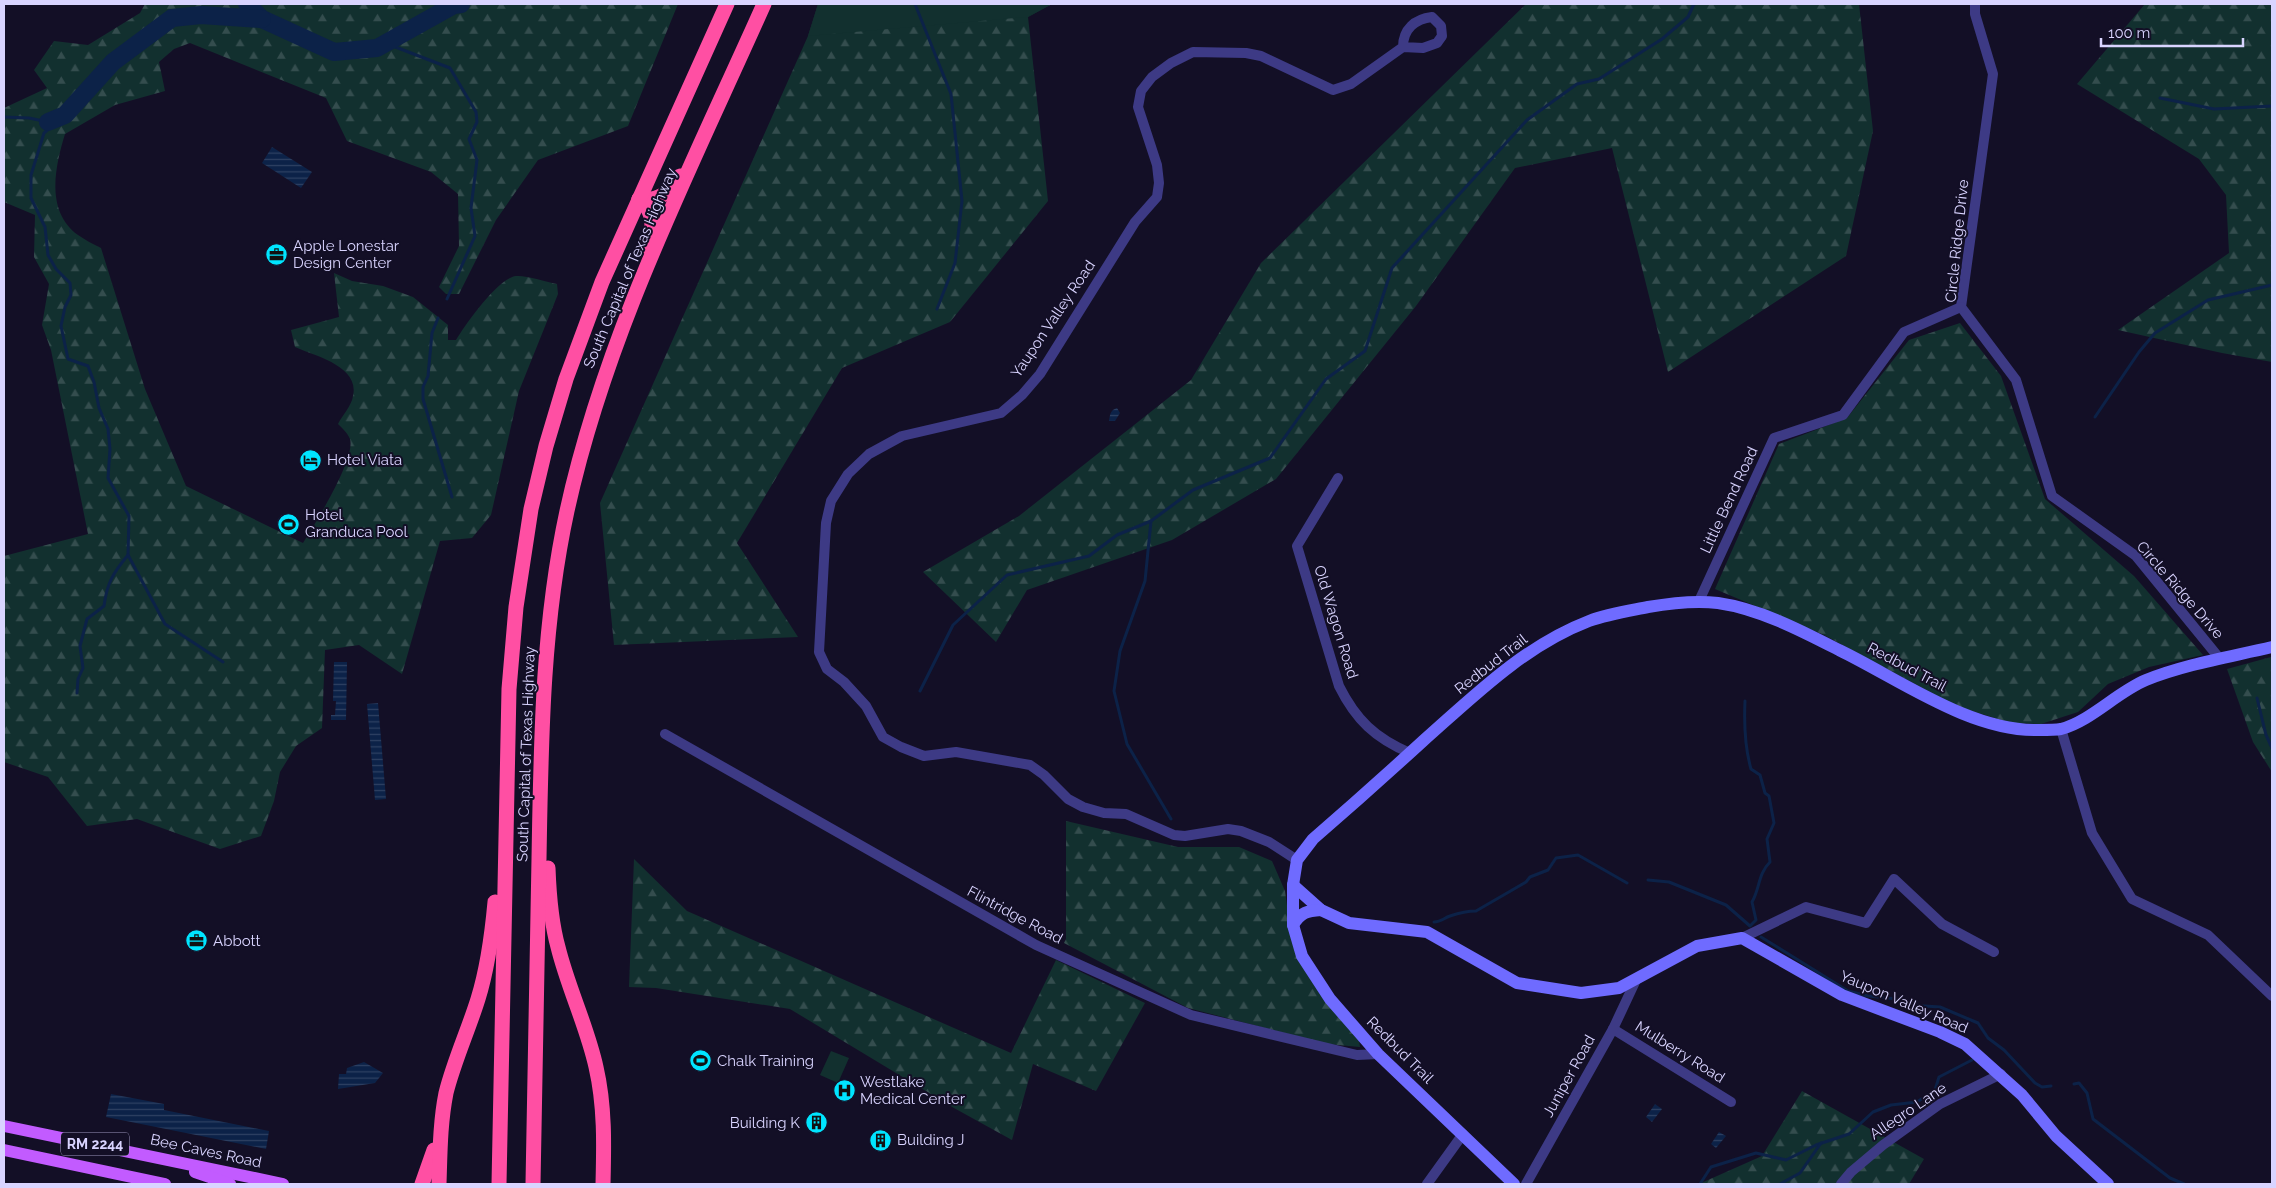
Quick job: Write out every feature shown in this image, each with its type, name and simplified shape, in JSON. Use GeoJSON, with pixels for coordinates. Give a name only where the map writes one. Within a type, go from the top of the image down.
{"type":"FeatureCollection","features":[{"type":"Feature","properties":{"kind":"highway","name":"South Capital of Texas Highway"},"geometry":{"type":"LineString","coordinates":[[499,1184],[506,788],[512,640],[520,574],[534,493],[555,413],[580,338],[639,199],[727,4]]}},
{"type":"Feature","properties":{"kind":"highway","name":"South Capital of Texas Highway"},"geometry":{"type":"LineString","coordinates":[[533,1184],[541,743],[547,643],[564,526],[593,410],[611,354],[633,299],[764,4]]}},
{"type":"Feature","properties":{"kind":"highway"},"geometry":{"type":"LineString","coordinates":[[639,199],[656,199],[665,195],[697,153]]}},
{"type":"Feature","properties":{"kind":"highway"},"geometry":{"type":"LineString","coordinates":[[633,299],[650,240],[652,224],[650,209],[639,199]]}},
{"type":"Feature","properties":{"kind":"highway"},"geometry":{"type":"LineString","coordinates":[[541,743],[552,919],[561,959],[586,1032],[597,1073],[603,1121],[603,1184]]}},
{"type":"Feature","properties":{"kind":"highway"},"geometry":{"type":"LineString","coordinates":[[422,1184],[427,1174],[442,1120],[453,1068],[477,1002],[485,972],[493,918],[506,788]]}},
{"type":"Feature","properties":{"kind":"highway"},"geometry":{"type":"LineString","coordinates":[[439,1184],[442,1120]]}},
{"type":"Feature","properties":{"kind":"main road","name":"Bee Caves Road"},"geometry":{"type":"LineString","coordinates":[[4,1126],[283,1184]]}},
{"type":"Feature","properties":{"kind":"main road","name":"RM 2244"},"geometry":{"type":"LineString","coordinates":[[4,1150],[164,1184]]}},
{"type":"Feature","properties":{"kind":"main road"},"geometry":{"type":"LineString","coordinates":[[146,1154],[230,1184]]}},
{"type":"Feature","properties":{"kind":"street","name":"Circle Ridge Drive"},"geometry":{"type":"LineString","coordinates":[[1975,4],[1975,14],[1993,74],[1961,307],[2016,380],[2052,496],[2136,556],[2220,660]]}},
{"type":"Feature","properties":{"kind":"street","name":"Yaupon Valley Road"},"geometry":{"type":"LineString","coordinates":[[1297,860],[1269,842],[1240,831],[1228,830],[1185,836],[1174,835],[1126,814],[1104,813],[1083,807],[1068,799],[1044,775],[1030,765],[956,752],[924,756],[883,737],[866,706],[844,682],[827,669],[819,652],[826,523],[831,501],[848,474],[869,454],[902,436],[1001,413],[1022,395],[1040,374],[1136,222],[1157,197],[1159,183],[1157,165],[1138,107],[1141,91],[1152,77],[1172,62],[1193,52],[1246,53],[1261,56],[1332,90],[1351,84],[1403,48]]}},
{"type":"Feature","properties":{"kind":"street","name":"Little Bend Road"},"geometry":{"type":"LineString","coordinates":[[1699,601],[1774,438],[1843,415],[1904,332],[1961,307]]}},
{"type":"Feature","properties":{"kind":"street","name":"Old Wagon Road"},"geometry":{"type":"LineString","coordinates":[[1338,478],[1297,546],[1339,686],[1350,708],[1380,738],[1410,753]]}},
{"type":"Feature","properties":{"kind":"street","name":"Redbud Trail"},"geometry":{"type":"LineString","coordinates":[[1514,1184],[1378,1054],[1336,1006],[1302,956],[1293,925],[1293,885],[1297,860],[1313,839],[1490,681],[1523,656],[1561,633],[1592,620],[1626,611],[1676,602],[1699,601],[1720,603],[1772,619],[1840,650],[1927,698],[1963,713],[2014,728],[2037,731],[2061,729],[2084,718],[2123,691],[2166,673],[2272,647]]}},
{"type":"Feature","properties":{"kind":"street"},"geometry":{"type":"LineString","coordinates":[[2061,729],[2092,833],[2132,899],[2208,935],[2272,996]]}},
{"type":"Feature","properties":{"kind":"street","name":"Flintridge Road"},"geometry":{"type":"LineString","coordinates":[[665,734],[1036,945],[1139,992],[1191,1015],[1357,1055],[1378,1054]]}},
{"type":"Feature","properties":{"kind":"street"},"geometry":{"type":"LineString","coordinates":[[1293,885],[1321,910],[1349,923],[1427,932],[1517,983],[1582,993],[1619,988],[1697,946],[1742,938],[1806,907],[1866,922],[1894,879],[1942,924],[1994,952]]}},
{"type":"Feature","properties":{"kind":"street"},"geometry":{"type":"LineString","coordinates":[[1293,925],[1298,916],[1305,911],[1321,910]]}},
{"type":"Feature","properties":{"kind":"street","name":"Yaupon Valley Road"},"geometry":{"type":"LineString","coordinates":[[1742,938],[1842,995],[1940,1032],[1965,1044],[2022,1095],[2056,1136],[2108,1184]]}},
{"type":"Feature","properties":{"kind":"street","name":"Juniper Road"},"geometry":{"type":"LineString","coordinates":[[1526,1184],[1613,1029],[1636,980]]}},
{"type":"Feature","properties":{"kind":"street","name":"Mulberry Road"},"geometry":{"type":"LineString","coordinates":[[1613,1029],[1731,1102]]}},
{"type":"Feature","properties":{"kind":"street","name":"Allegro Lane"},"geometry":{"type":"LineString","coordinates":[[1841,1184],[1851,1172],[1883,1145],[1940,1104],[2000,1074]]}},
{"type":"Feature","properties":{"kind":"street"},"geometry":{"type":"LineString","coordinates":[[1427,1184],[1463,1134]]}},
{"type":"Feature","properties":{"kind":"green space"},"geometry":{"type":"Polygon","coordinates":[[[145,4],[678,4],[628,126],[538,160],[496,220],[459,294],[446,294],[439,287],[459,246],[458,194],[431,172],[347,141],[326,98],[190,43],[174,49],[159,62],[165,91],[115,105],[65,134],[58,160],[55,188],[61,214],[78,235],[101,248],[145,389],[186,486],[303,543],[333,492],[347,461],[350,439],[338,424],[349,407],[353,396],[353,386],[350,377],[343,370],[324,359],[295,347],[291,330],[339,317],[334,273],[352,281],[383,286],[413,297],[448,325],[448,340],[456,340],[491,293],[509,279],[520,276],[557,284],[558,294],[519,391],[491,515],[472,538],[440,541],[402,674],[359,645],[325,650],[322,728],[296,746],[280,772],[274,801],[261,836],[220,849],[137,819],[87,826],[48,777],[4,762],[4,556],[88,534],[51,350],[42,325],[49,284],[34,257],[35,215],[4,202],[4,108],[47,88],[34,70],[54,41],[88,45],[140,13],[145,4]]]}},
{"type":"Feature","properties":{"kind":"green space"},"geometry":{"type":"Polygon","coordinates":[[[818,4],[1052,4],[1028,17],[1048,201],[950,322],[842,368],[737,543],[798,637],[614,645],[600,503],[808,36],[818,4]]]}},
{"type":"Feature","properties":{"kind":"green space"},"geometry":{"type":"Polygon","coordinates":[[[818,4],[1052,4],[1028,17],[808,36],[818,4]]]}},
{"type":"Feature","properties":{"kind":"green space"},"geometry":{"type":"Polygon","coordinates":[[[1526,4],[1859,4],[1873,131],[1846,256],[1668,372],[1612,148],[1515,168],[1416,306],[1276,479],[1172,540],[1027,590],[996,642],[923,572],[1019,516],[1191,380],[1261,263],[1526,4]]]}},
{"type":"Feature","properties":{"kind":"green space"},"geometry":{"type":"Polygon","coordinates":[[[2145,4],[2272,4],[2272,362],[2118,330],[2229,253],[2226,195],[2199,159],[2077,84],[2145,4]]]}},
{"type":"Feature","properties":{"kind":"green space"},"geometry":{"type":"Polygon","coordinates":[[[1960,323],[2001,376],[2045,499],[2134,576],[2203,655],[2149,667],[2108,684],[2078,712],[2041,724],[2011,723],[1956,706],[1824,635],[1715,589],[1779,444],[1847,418],[1909,340],[1960,323]]]}},
{"type":"Feature","properties":{"kind":"green space"},"geometry":{"type":"Polygon","coordinates":[[[2271,657],[2272,772],[2253,742],[2227,669],[2271,657]]]}},
{"type":"Feature","properties":{"kind":"green space"},"geometry":{"type":"Polygon","coordinates":[[[1066,821],[1178,847],[1239,847],[1272,861],[1285,891],[1292,943],[1359,1040],[1360,1047],[1327,1044],[1188,1008],[1064,943],[1066,939],[1066,821]]]}},
{"type":"Feature","properties":{"kind":"green space"},"geometry":{"type":"Polygon","coordinates":[[[634,859],[687,911],[1011,1053],[1056,960],[1145,1003],[1096,1091],[1033,1064],[1012,1140],[954,1108],[790,1009],[656,988],[629,987],[634,859]]]}},
{"type":"Feature","properties":{"kind":"green space"},"geometry":{"type":"Polygon","coordinates":[[[831,1051],[849,1058],[838,1083],[820,1075],[831,1051]]]}},
{"type":"Feature","properties":{"kind":"green space"},"geometry":{"type":"Polygon","coordinates":[[[1802,1091],[1924,1159],[1909,1184],[1699,1184],[1762,1156],[1802,1091]]]}},
{"type":"Feature","properties":{"kind":"water"},"geometry":{"type":"Polygon","coordinates":[[[272,147],[312,172],[301,188],[262,163],[272,147]]]}},
{"type":"Feature","properties":{"kind":"water"},"geometry":{"type":"Polygon","coordinates":[[[1117,408],[1120,413],[1115,421],[1109,421],[1112,411],[1117,408]]]}},
{"type":"Feature","properties":{"kind":"water","name":"Hotel Granduca Pool"},"geometry":{"type":"Polygon","coordinates":[[[282,515],[290,519],[290,521],[300,524],[296,534],[286,527],[277,525],[278,519],[282,515]]]}},
{"type":"Feature","properties":{"kind":"water"},"geometry":{"type":"Polygon","coordinates":[[[334,662],[347,662],[346,720],[331,720],[331,715],[335,715],[336,701],[333,701],[334,662]]]}},
{"type":"Feature","properties":{"kind":"water"},"geometry":{"type":"Polygon","coordinates":[[[378,703],[386,799],[375,800],[367,704],[378,703]]]}},
{"type":"Feature","properties":{"kind":"water"},"geometry":{"type":"Polygon","coordinates":[[[364,1062],[383,1073],[375,1083],[338,1089],[339,1074],[346,1074],[347,1068],[364,1062]]]}},
{"type":"Feature","properties":{"kind":"water"},"geometry":{"type":"Polygon","coordinates":[[[111,1094],[164,1104],[164,1110],[269,1131],[266,1149],[106,1117],[111,1094]]]}},
{"type":"Feature","properties":{"kind":"water"},"geometry":{"type":"Polygon","coordinates":[[[1655,1104],[1662,1109],[1652,1122],[1646,1117],[1655,1104]]]}},
{"type":"Feature","properties":{"kind":"water"},"geometry":{"type":"Polygon","coordinates":[[[1719,1132],[1726,1136],[1716,1148],[1711,1144],[1719,1132]]]}},
{"type":"Feature","properties":{"kind":"waterway"},"geometry":{"type":"LineString","coordinates":[[247,4],[262,19],[334,52],[377,48],[454,5],[461,4]]}},
{"type":"Feature","properties":{"kind":"waterway"},"geometry":{"type":"LineString","coordinates":[[915,4],[951,94],[962,201],[955,263],[937,309]]}},
{"type":"Feature","properties":{"kind":"waterway"},"geometry":{"type":"LineString","coordinates":[[920,691],[953,625],[1007,575],[1089,556],[1117,535],[1151,521],[1193,490],[1270,458],[1326,379],[1365,351],[1392,268],[1527,120],[1577,84],[1599,79],[1662,39],[1688,17],[1694,4]]}},
{"type":"Feature","properties":{"kind":"waterway"},"geometry":{"type":"LineString","coordinates":[[48,122],[65,115],[113,62],[172,18],[201,15],[262,19]]}},
{"type":"Feature","properties":{"kind":"waterway"},"geometry":{"type":"LineString","coordinates":[[385,43],[450,68],[476,112],[477,122],[469,139],[477,160],[471,208],[475,236],[447,299]]}},
{"type":"Feature","properties":{"kind":"waterway"},"geometry":{"type":"LineString","coordinates":[[2160,98],[2214,109],[2272,106]]}},
{"type":"Feature","properties":{"kind":"waterway"},"geometry":{"type":"LineString","coordinates":[[65,115],[44,133],[31,175],[31,198],[45,227],[48,255],[56,269],[70,283],[71,295],[65,307],[61,326],[68,359],[88,366],[94,382],[99,408],[108,429],[110,449],[108,478],[129,516],[128,555],[165,624],[223,662]]}},
{"type":"Feature","properties":{"kind":"waterway"},"geometry":{"type":"LineString","coordinates":[[4,117],[29,118],[48,122]]}},
{"type":"Feature","properties":{"kind":"waterway"},"geometry":{"type":"LineString","coordinates":[[2095,417],[2139,352],[2155,333],[2208,300],[2272,285]]}},
{"type":"Feature","properties":{"kind":"waterway"},"geometry":{"type":"LineString","coordinates":[[438,318],[432,333],[428,376],[423,387],[423,399],[452,497]]}},
{"type":"Feature","properties":{"kind":"waterway"},"geometry":{"type":"LineString","coordinates":[[1151,521],[1145,581],[1120,651],[1114,691],[1127,744],[1171,819]]}},
{"type":"Feature","properties":{"kind":"waterway"},"geometry":{"type":"LineString","coordinates":[[77,693],[78,679],[83,668],[80,646],[87,619],[104,606],[112,579],[118,567],[128,555]]}},
{"type":"Feature","properties":{"kind":"waterway"},"geometry":{"type":"LineString","coordinates":[[2257,698],[2266,735],[2272,748]]}},
{"type":"Feature","properties":{"kind":"waterway"},"geometry":{"type":"LineString","coordinates":[[1648,880],[1669,882],[1726,905],[1750,926],[1756,920],[1752,902],[1763,871],[1770,862],[1767,839],[1774,823],[1769,796],[1765,793],[1760,775],[1751,769],[1747,753],[1745,701]]}},
{"type":"Feature","properties":{"kind":"waterway"},"geometry":{"type":"LineString","coordinates":[[1434,922],[1460,913],[1476,911],[1526,882],[1530,877],[1548,870],[1556,858],[1578,855],[1627,883]]}},
{"type":"Feature","properties":{"kind":"waterway"},"geometry":{"type":"LineString","coordinates":[[1761,937],[1848,991],[1868,996],[1897,999],[1909,1005],[1940,1007],[1978,1023],[1988,1038],[2004,1050],[2035,1083],[2042,1087],[2051,1086]]}},
{"type":"Feature","properties":{"kind":"waterway"},"geometry":{"type":"LineString","coordinates":[[1700,1184],[1711,1167],[1756,1153],[1786,1160],[1816,1145],[1849,1134],[1873,1112],[1891,1105],[1917,1102],[1935,1090],[1939,1077],[1972,1060]]}},
{"type":"Feature","properties":{"kind":"waterway"},"geometry":{"type":"LineString","coordinates":[[2074,1084],[2079,1083],[2087,1093],[2093,1119],[2170,1178],[2184,1184]]}},
{"type":"Feature","properties":{"kind":"waterway"},"geometry":{"type":"LineString","coordinates":[[1780,1184],[1800,1173],[1821,1143]]}},
{"type":"Feature","properties":{"kind":"place","name":"Apple Lonestar Design Center"},"geometry":{"type":"Point","coordinates":[277,255]}},
{"type":"Feature","properties":{"kind":"place","name":"Hotel Viata"},"geometry":{"type":"Point","coordinates":[311,460]}},
{"type":"Feature","properties":{"kind":"place","name":"Hotel Granduca Pool"},"geometry":{"type":"Point","coordinates":[289,524]}},
{"type":"Feature","properties":{"kind":"place","name":"Abbott"},"geometry":{"type":"Point","coordinates":[197,941]}},
{"type":"Feature","properties":{"kind":"place","name":"Chalk Training"},"geometry":{"type":"Point","coordinates":[701,1061]}},
{"type":"Feature","properties":{"kind":"place","name":"Westlake Medical Center"},"geometry":{"type":"Point","coordinates":[844,1091]}},
{"type":"Feature","properties":{"kind":"place","name":"Building K"},"geometry":{"type":"Point","coordinates":[816,1123]}},
{"type":"Feature","properties":{"kind":"place","name":"Building J"},"geometry":{"type":"Point","coordinates":[881,1140]}}]}
